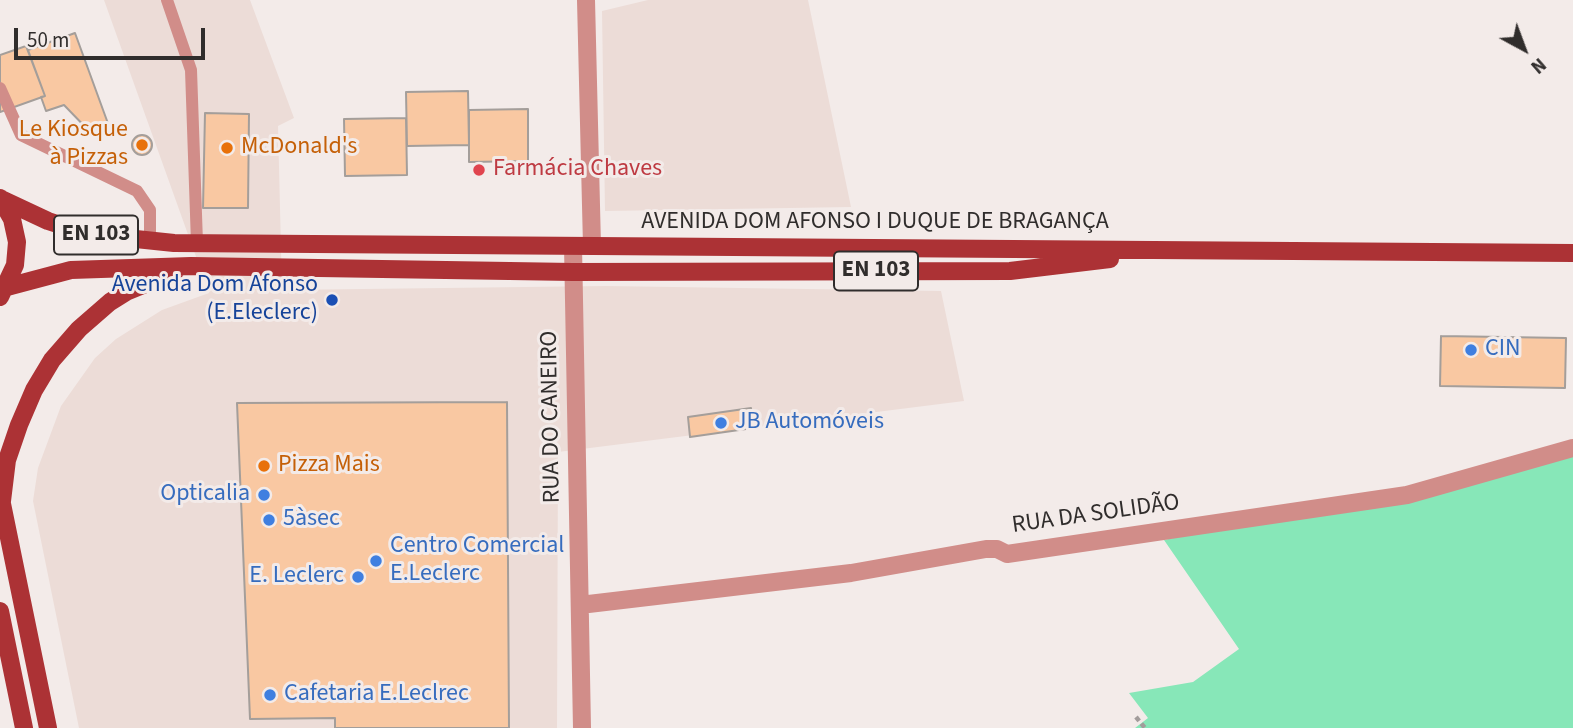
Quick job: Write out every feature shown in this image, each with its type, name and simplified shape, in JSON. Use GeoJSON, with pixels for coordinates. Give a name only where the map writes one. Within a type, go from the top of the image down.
{"type":"FeatureCollection","features":[{"type":"Feature","properties":{"kind":"main road","name":"AVENIDA DOM AFONSO I DUQUE DE BRAGANÇA"},"geometry":{"type":"LineString","coordinates":[[1,199],[48,221],[88,234],[150,242],[1573,253]]}},
{"type":"Feature","properties":{"kind":"main road"},"geometry":{"type":"LineString","coordinates":[[1,199],[12,219],[17,242],[15,265],[4,292]]}},
{"type":"Feature","properties":{"kind":"main road","name":"AVENIDA DOM AFONSO I DUQUE DE BRAGANÇA"},"geometry":{"type":"LineString","coordinates":[[4,292],[71,270],[191,266],[573,272],[1010,271],[1177,250]]}},
{"type":"Feature","properties":{"kind":"main road","name":"AVENIDA DOM AFONSO I DUQUE DE BRAGANÇA"},"geometry":{"type":"LineString","coordinates":[[48,728],[1,497],[7,460],[26,407],[44,373],[65,344],[95,315],[126,292],[191,266]]}},
{"type":"Feature","properties":{"kind":"main road"},"geometry":{"type":"LineString","coordinates":[[0,611],[24,728]]}},
{"type":"Feature","properties":{"kind":"street"},"geometry":{"type":"LineString","coordinates":[[586,0],[592,246]]}},
{"type":"Feature","properties":{"kind":"street"},"geometry":{"type":"LineString","coordinates":[[573,246],[573,272]]}},
{"type":"Feature","properties":{"kind":"street","name":"RUA DO CANEIRO"},"geometry":{"type":"LineString","coordinates":[[573,272],[582,728]]}},
{"type":"Feature","properties":{"kind":"street","name":"RUA DA SOLIDÃO"},"geometry":{"type":"LineString","coordinates":[[580,605],[851,573],[986,549],[998,549],[1007,554],[1406,495],[1573,448]]}},
{"type":"Feature","properties":{"kind":"lane"},"geometry":{"type":"LineString","coordinates":[[167,0],[191,70],[197,243]]}},
{"type":"Feature","properties":{"kind":"lane"},"geometry":{"type":"LineString","coordinates":[[0,88],[21,135],[137,191],[150,210],[150,242]]}},
{"type":"Feature","properties":{"kind":"path"},"geometry":{"type":"LineString","coordinates":[[1136,717],[1145,728]]}},
{"type":"Feature","properties":{"kind":"shaded area"},"geometry":{"type":"Polygon","coordinates":[[[104,0],[250,0],[294,118],[278,126],[282,290],[606,286],[941,291],[964,401],[558,452],[557,728],[79,728],[33,501],[38,468],[61,406],[95,358],[116,339],[162,310],[209,293],[104,0]]]}},
{"type":"Feature","properties":{"kind":"shaded area"},"geometry":{"type":"Polygon","coordinates":[[[648,0],[808,0],[851,207],[605,211],[602,11],[648,0]]]}},
{"type":"Feature","properties":{"kind":"green space"},"geometry":{"type":"Polygon","coordinates":[[[1573,450],[1573,728],[1135,728],[1148,718],[1129,693],[1193,682],[1239,649],[1164,540],[1573,450]]]}},
{"type":"Feature","properties":{"kind":"building"},"geometry":{"type":"Polygon","coordinates":[[[75,33],[110,129],[93,135],[64,105],[46,111],[41,97],[45,96],[28,50],[75,33]]]}},
{"type":"Feature","properties":{"kind":"building"},"geometry":{"type":"Polygon","coordinates":[[[26,46],[45,96],[0,112],[0,55],[26,46]]]}},
{"type":"Feature","properties":{"kind":"building"},"geometry":{"type":"Polygon","coordinates":[[[468,91],[469,145],[407,146],[406,92],[468,91]]]}},
{"type":"Feature","properties":{"kind":"building"},"geometry":{"type":"Polygon","coordinates":[[[528,109],[528,161],[469,162],[469,110],[528,109]]]}},
{"type":"Feature","properties":{"kind":"building","name":"McDonald's"},"geometry":{"type":"Polygon","coordinates":[[[205,113],[249,114],[248,208],[203,208],[205,113]]]}},
{"type":"Feature","properties":{"kind":"building"},"geometry":{"type":"Polygon","coordinates":[[[406,118],[407,175],[345,176],[344,119],[406,118]]]}},
{"type":"Feature","properties":{"kind":"building"},"geometry":{"type":"Polygon","coordinates":[[[142,135],[149,138],[152,145],[149,152],[142,155],[135,152],[132,145],[135,138],[142,135]]]}},
{"type":"Feature","properties":{"kind":"building"},"geometry":{"type":"Polygon","coordinates":[[[1441,336],[1566,338],[1565,388],[1440,386],[1441,336]]]}},
{"type":"Feature","properties":{"kind":"building","name":"Centro Comercial E.Leclerc"},"geometry":{"type":"Polygon","coordinates":[[[507,402],[509,728],[335,728],[335,718],[250,719],[237,403],[507,402]]]}},
{"type":"Feature","properties":{"kind":"building"},"geometry":{"type":"Polygon","coordinates":[[[751,408],[753,428],[690,437],[688,417],[751,408]]]}},
{"type":"Feature","properties":{"kind":"place","name":"Le Kiosque à Pizzas"},"geometry":{"type":"Point","coordinates":[142,145]}},
{"type":"Feature","properties":{"kind":"place","name":"McDonald's"},"geometry":{"type":"Point","coordinates":[227,148]}},
{"type":"Feature","properties":{"kind":"place","name":"Farmácia Chaves"},"geometry":{"type":"Point","coordinates":[479,170]}},
{"type":"Feature","properties":{"kind":"place","name":"Avenida Dom Afonso (E.Eleclerc)"},"geometry":{"type":"Point","coordinates":[332,300]}},
{"type":"Feature","properties":{"kind":"place","name":"CIN"},"geometry":{"type":"Point","coordinates":[1471,350]}},
{"type":"Feature","properties":{"kind":"place","name":"JB Automóveis"},"geometry":{"type":"Point","coordinates":[721,423]}},
{"type":"Feature","properties":{"kind":"place","name":"Pizza Mais"},"geometry":{"type":"Point","coordinates":[264,466]}},
{"type":"Feature","properties":{"kind":"place","name":"Opticalia"},"geometry":{"type":"Point","coordinates":[264,495]}},
{"type":"Feature","properties":{"kind":"place","name":"5àsec"},"geometry":{"type":"Point","coordinates":[269,520]}},
{"type":"Feature","properties":{"kind":"place","name":"Centro Comercial E.Leclerc"},"geometry":{"type":"Point","coordinates":[376,561]}},
{"type":"Feature","properties":{"kind":"place","name":"E. Leclerc"},"geometry":{"type":"Point","coordinates":[358,577]}},
{"type":"Feature","properties":{"kind":"place","name":"Cafetaria E.Leclrec"},"geometry":{"type":"Point","coordinates":[270,695]}}]}
